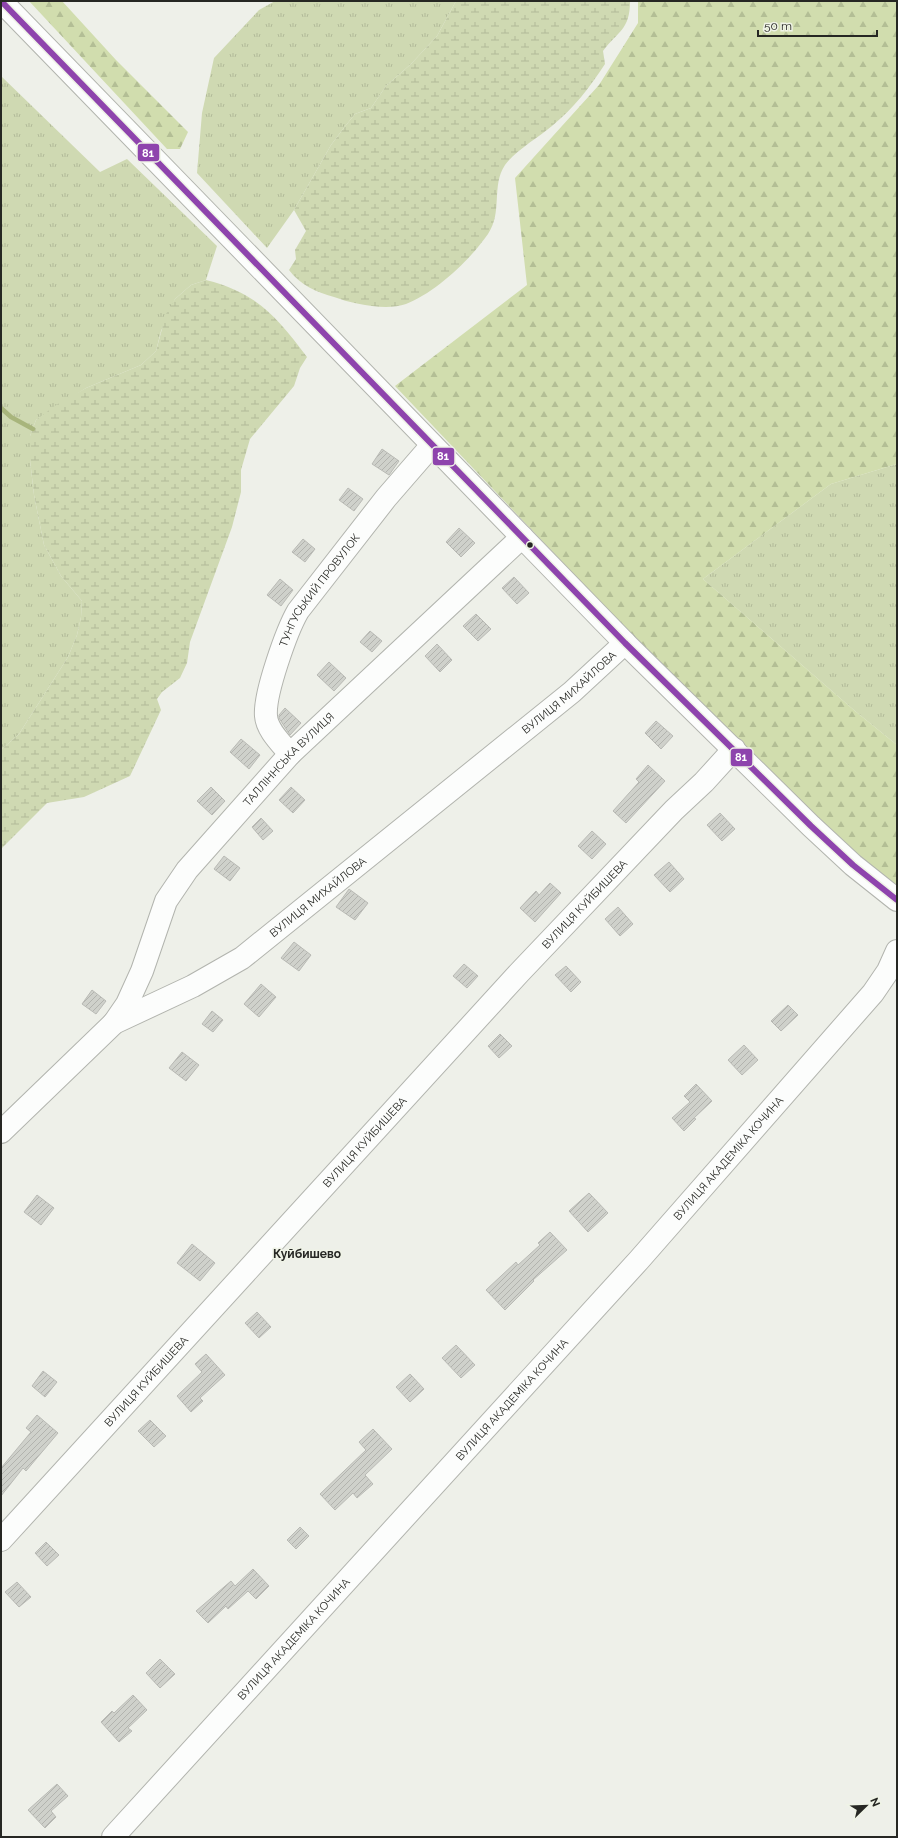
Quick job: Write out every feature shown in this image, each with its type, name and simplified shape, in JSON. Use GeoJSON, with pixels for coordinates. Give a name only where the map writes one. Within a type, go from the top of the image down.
{"type":"FeatureCollection","features":[{"type":"Feature","properties":{"kind":"street"},"geometry":{"type":"LineString","coordinates":[[1,1],[625,643],[811,826],[853,865],[897,900]]}},
{"type":"Feature","properties":{"kind":"street","name":"ТУНГУСЬКИЙ ПРОВУЛОК"},"geometry":{"type":"LineString","coordinates":[[290,754],[271,730],[266,716],[268,696],[289,626],[298,611],[386,498],[432,445]]}},
{"type":"Feature","properties":{"kind":"street","name":"ТАЛЛІННСЬКА ВУЛИЦЯ"},"geometry":{"type":"LineString","coordinates":[[114,1024],[127,1004],[139,978],[166,900],[175,886],[290,754],[522,537]]}},
{"type":"Feature","properties":{"kind":"street","name":"ВУЛИЦЯ МИХАЙЛОВА"},"geometry":{"type":"LineString","coordinates":[[1,1132],[114,1024],[193,986],[242,958],[572,692],[625,643]]}},
{"type":"Feature","properties":{"kind":"street","name":"ВУЛИЦЯ КУЙБИШЕВА"},"geometry":{"type":"LineString","coordinates":[[1,1540],[519,973],[674,810],[704,782],[734,749]]}},
{"type":"Feature","properties":{"kind":"street","name":"ВУЛИЦЯ АКАДЕМІКА КОЧИНА"},"geometry":{"type":"LineString","coordinates":[[113,1837],[639,1260],[872,993],[888,971],[897,952]]}},
{"type":"Feature","properties":{"kind":"green space"},"geometry":{"type":"Polygon","coordinates":[[[29,1],[62,1],[116,60],[188,132],[180,149],[167,149],[29,1]]]}},
{"type":"Feature","properties":{"kind":"green space"},"geometry":{"type":"Polygon","coordinates":[[[275,1],[456,1],[437,36],[411,64],[386,86],[371,108],[355,114],[343,129],[331,145],[294,210],[267,248],[197,173],[202,113],[214,58],[259,10],[275,1]]]}},
{"type":"Feature","properties":{"kind":"green space"},"geometry":{"type":"Polygon","coordinates":[[[456,1],[630,1],[628,18],[622,29],[603,51],[605,64],[587,89],[560,119],[521,149],[505,165],[501,173],[497,190],[495,217],[492,226],[488,234],[472,254],[451,275],[429,292],[417,299],[406,304],[389,307],[370,306],[342,300],[303,284],[289,270],[296,259],[295,250],[306,231],[294,210],[331,145],[343,129],[355,114],[371,108],[386,86],[411,64],[437,36],[456,1]]]}},
{"type":"Feature","properties":{"kind":"green space"},"geometry":{"type":"Polygon","coordinates":[[[638,1],[897,1],[897,464],[831,484],[703,579],[855,711],[897,745],[897,890],[735,744],[395,386],[527,285],[515,178],[599,85],[638,23],[638,1]]]}},
{"type":"Feature","properties":{"kind":"green space"},"geometry":{"type":"Polygon","coordinates":[[[1,76],[100,172],[127,159],[217,246],[206,280],[191,285],[175,299],[161,331],[156,351],[141,365],[86,388],[36,420],[30,436],[30,460],[34,495],[44,545],[61,576],[82,601],[81,617],[77,635],[68,657],[19,734],[1,750],[1,76]]]}},
{"type":"Feature","properties":{"kind":"green space"},"geometry":{"type":"Polygon","coordinates":[[[206,280],[224,285],[239,292],[264,308],[275,318],[307,357],[300,368],[294,386],[250,439],[241,470],[241,492],[232,527],[190,642],[187,663],[180,678],[162,692],[157,699],[161,710],[130,776],[84,797],[47,803],[1,849],[1,750],[19,734],[68,657],[77,635],[81,617],[82,601],[61,576],[44,545],[34,495],[30,460],[30,436],[36,420],[56,405],[86,388],[141,365],[156,351],[166,314],[175,299],[191,285],[206,280]]]}},
{"type":"Feature","properties":{"kind":"green space"},"geometry":{"type":"Polygon","coordinates":[[[897,464],[897,745],[855,711],[703,579],[831,484],[897,464]]]}},
{"type":"Feature","properties":{"kind":"building"},"geometry":{"type":"Polygon","coordinates":[[[382,449],[399,461],[389,475],[372,464],[382,449]]]}},
{"type":"Feature","properties":{"kind":"building"},"geometry":{"type":"Polygon","coordinates":[[[348,488],[363,499],[354,511],[339,500],[348,488]]]}},
{"type":"Feature","properties":{"kind":"building"},"geometry":{"type":"Polygon","coordinates":[[[459,528],[475,543],[461,557],[446,542],[459,528]]]}},
{"type":"Feature","properties":{"kind":"building"},"geometry":{"type":"Polygon","coordinates":[[[303,539],[315,549],[305,562],[292,552],[303,539]]]}},
{"type":"Feature","properties":{"kind":"building"},"geometry":{"type":"Polygon","coordinates":[[[514,577],[529,593],[517,604],[502,588],[514,577]]]}},
{"type":"Feature","properties":{"kind":"building"},"geometry":{"type":"Polygon","coordinates":[[[280,579],[293,590],[281,606],[267,595],[280,579]]]}},
{"type":"Feature","properties":{"kind":"building"},"geometry":{"type":"Polygon","coordinates":[[[476,614],[491,629],[478,641],[463,626],[476,614]]]}},
{"type":"Feature","properties":{"kind":"building"},"geometry":{"type":"Polygon","coordinates":[[[370,631],[382,641],[372,652],[360,642],[370,631]]]}},
{"type":"Feature","properties":{"kind":"building"},"geometry":{"type":"Polygon","coordinates":[[[437,644],[452,660],[440,672],[425,656],[437,644]]]}},
{"type":"Feature","properties":{"kind":"building"},"geometry":{"type":"Polygon","coordinates":[[[329,662],[346,678],[334,691],[317,675],[329,662]]]}},
{"type":"Feature","properties":{"kind":"building"},"geometry":{"type":"Polygon","coordinates":[[[285,708],[301,723],[290,735],[279,718],[279,715],[285,708]]]}},
{"type":"Feature","properties":{"kind":"building"},"geometry":{"type":"Polygon","coordinates":[[[656,721],[673,736],[661,749],[645,733],[656,721]]]}},
{"type":"Feature","properties":{"kind":"building"},"geometry":{"type":"Polygon","coordinates":[[[241,739],[260,755],[249,769],[230,752],[241,739]]]}},
{"type":"Feature","properties":{"kind":"building"},"geometry":{"type":"Polygon","coordinates":[[[648,765],[665,781],[626,823],[613,811],[639,782],[636,779],[648,765]]]}},
{"type":"Feature","properties":{"kind":"building"},"geometry":{"type":"Polygon","coordinates":[[[211,787],[225,801],[212,815],[197,801],[211,787]]]}},
{"type":"Feature","properties":{"kind":"building"},"geometry":{"type":"Polygon","coordinates":[[[291,787],[305,800],[293,813],[279,800],[291,787]]]}},
{"type":"Feature","properties":{"kind":"building"},"geometry":{"type":"Polygon","coordinates":[[[720,813],[735,829],[722,841],[707,825],[720,813]]]}},
{"type":"Feature","properties":{"kind":"building"},"geometry":{"type":"Polygon","coordinates":[[[261,818],[273,831],[263,840],[252,827],[261,818]]]}},
{"type":"Feature","properties":{"kind":"building"},"geometry":{"type":"Polygon","coordinates":[[[592,831],[606,844],[592,859],[578,846],[592,831]]]}},
{"type":"Feature","properties":{"kind":"building"},"geometry":{"type":"Polygon","coordinates":[[[224,856],[240,868],[230,881],[214,869],[224,856]]]}},
{"type":"Feature","properties":{"kind":"building"},"geometry":{"type":"Polygon","coordinates":[[[669,862],[684,879],[670,892],[654,875],[669,862]]]}},
{"type":"Feature","properties":{"kind":"building"},"geometry":{"type":"Polygon","coordinates":[[[550,883],[561,893],[535,922],[520,908],[536,891],[539,895],[550,883]]]}},
{"type":"Feature","properties":{"kind":"building"},"geometry":{"type":"Polygon","coordinates":[[[349,889],[368,903],[355,920],[336,907],[349,889]]]}},
{"type":"Feature","properties":{"kind":"building"},"geometry":{"type":"Polygon","coordinates":[[[618,907],[633,924],[620,936],[605,919],[618,907]]]}},
{"type":"Feature","properties":{"kind":"building"},"geometry":{"type":"Polygon","coordinates":[[[294,942],[311,955],[299,971],[281,958],[294,942]]]}},
{"type":"Feature","properties":{"kind":"building"},"geometry":{"type":"Polygon","coordinates":[[[464,964],[478,976],[467,988],[453,976],[464,964]]]}},
{"type":"Feature","properties":{"kind":"building"},"geometry":{"type":"Polygon","coordinates":[[[566,966],[581,982],[571,992],[555,975],[566,966]]]}},
{"type":"Feature","properties":{"kind":"building"},"geometry":{"type":"Polygon","coordinates":[[[261,984],[276,997],[259,1017],[244,1004],[261,984]]]}},
{"type":"Feature","properties":{"kind":"building"},"geometry":{"type":"Polygon","coordinates":[[[92,990],[106,1001],[96,1014],[82,1004],[92,990]]]}},
{"type":"Feature","properties":{"kind":"building"},"geometry":{"type":"Polygon","coordinates":[[[788,1005],[798,1015],[781,1031],[771,1021],[788,1005]]]}},
{"type":"Feature","properties":{"kind":"building"},"geometry":{"type":"Polygon","coordinates":[[[212,1011],[223,1020],[213,1032],[202,1024],[212,1011]]]}},
{"type":"Feature","properties":{"kind":"building"},"geometry":{"type":"Polygon","coordinates":[[[500,1034],[512,1046],[499,1058],[488,1046],[500,1034]]]}},
{"type":"Feature","properties":{"kind":"building"},"geometry":{"type":"Polygon","coordinates":[[[744,1045],[758,1060],[742,1075],[728,1060],[744,1045]]]}},
{"type":"Feature","properties":{"kind":"building"},"geometry":{"type":"Polygon","coordinates":[[[182,1052],[199,1065],[186,1081],[169,1068],[182,1052]]]}},
{"type":"Feature","properties":{"kind":"building"},"geometry":{"type":"Polygon","coordinates":[[[696,1084],[712,1101],[694,1118],[696,1119],[684,1131],[672,1118],[690,1102],[684,1096],[696,1084]]]}},
{"type":"Feature","properties":{"kind":"building"},"geometry":{"type":"Polygon","coordinates":[[[589,1193],[608,1213],[588,1232],[569,1211],[589,1193]]]}},
{"type":"Feature","properties":{"kind":"building"},"geometry":{"type":"Polygon","coordinates":[[[37,1195],[54,1208],[41,1225],[24,1212],[37,1195]]]}},
{"type":"Feature","properties":{"kind":"building"},"geometry":{"type":"Polygon","coordinates":[[[550,1232],[567,1250],[533,1280],[534,1281],[505,1310],[486,1290],[516,1262],[518,1265],[540,1245],[538,1243],[550,1232]]]}},
{"type":"Feature","properties":{"kind":"building"},"geometry":{"type":"Polygon","coordinates":[[[192,1244],[215,1263],[200,1281],[177,1263],[192,1244]]]}},
{"type":"Feature","properties":{"kind":"building"},"geometry":{"type":"Polygon","coordinates":[[[257,1312],[271,1327],[259,1338],[245,1323],[257,1312]]]}},
{"type":"Feature","properties":{"kind":"building"},"geometry":{"type":"Polygon","coordinates":[[[456,1345],[475,1365],[461,1378],[442,1358],[456,1345]]]}},
{"type":"Feature","properties":{"kind":"building"},"geometry":{"type":"Polygon","coordinates":[[[206,1354],[225,1375],[200,1398],[203,1401],[191,1412],[177,1396],[202,1372],[195,1364],[206,1354]]]}},
{"type":"Feature","properties":{"kind":"building"},"geometry":{"type":"Polygon","coordinates":[[[43,1371],[57,1382],[45,1397],[32,1386],[43,1371]]]}},
{"type":"Feature","properties":{"kind":"building"},"geometry":{"type":"Polygon","coordinates":[[[410,1374],[424,1389],[410,1402],[396,1387],[410,1374]]]}},
{"type":"Feature","properties":{"kind":"building"},"geometry":{"type":"Polygon","coordinates":[[[37,1415],[58,1433],[26,1471],[23,1468],[1,1496],[1,1468],[31,1432],[26,1428],[37,1415]]]}},
{"type":"Feature","properties":{"kind":"building"},"geometry":{"type":"Polygon","coordinates":[[[150,1420],[166,1436],[154,1447],[138,1431],[150,1420]]]}},
{"type":"Feature","properties":{"kind":"building"},"geometry":{"type":"Polygon","coordinates":[[[373,1429],[392,1449],[365,1475],[373,1484],[357,1498],[353,1493],[335,1510],[320,1494],[366,1450],[359,1442],[373,1429]]]}},
{"type":"Feature","properties":{"kind":"building"},"geometry":{"type":"Polygon","coordinates":[[[300,1527],[309,1536],[296,1549],[287,1540],[300,1527]]]}},
{"type":"Feature","properties":{"kind":"building"},"geometry":{"type":"Polygon","coordinates":[[[46,1542],[59,1555],[47,1566],[35,1553],[46,1542]]]}},
{"type":"Feature","properties":{"kind":"building"},"geometry":{"type":"Polygon","coordinates":[[[253,1569],[269,1586],[256,1599],[248,1591],[228,1609],[226,1606],[208,1623],[196,1611],[231,1581],[235,1586],[253,1569]]]}},
{"type":"Feature","properties":{"kind":"building"},"geometry":{"type":"Polygon","coordinates":[[[17,1582],[31,1597],[19,1607],[5,1592],[17,1582]]]}},
{"type":"Feature","properties":{"kind":"building"},"geometry":{"type":"Polygon","coordinates":[[[160,1659],[175,1674],[160,1688],[146,1673],[160,1659]]]}},
{"type":"Feature","properties":{"kind":"building"},"geometry":{"type":"Polygon","coordinates":[[[133,1695],[147,1710],[128,1728],[132,1731],[119,1742],[101,1722],[112,1711],[114,1713],[133,1695]]]}},
{"type":"Feature","properties":{"kind":"building"},"geometry":{"type":"Polygon","coordinates":[[[57,1784],[68,1796],[51,1811],[56,1817],[45,1828],[28,1810],[57,1784]]]}},
{"type":"Feature","properties":{"kind":"waterway"},"geometry":{"type":"LineString","coordinates":[[1,408],[11,417],[33,429]]}},
{"type":"Feature","properties":{"kind":"transit line","name":"81"},"geometry":{"type":"LineString","coordinates":[[1,1],[625,643],[811,826],[853,865],[897,900]]}},
{"type":"Feature","properties":{"kind":"district","name":"Куйбишево"},"geometry":{"type":"Point","coordinates":[307,1254]}}]}
